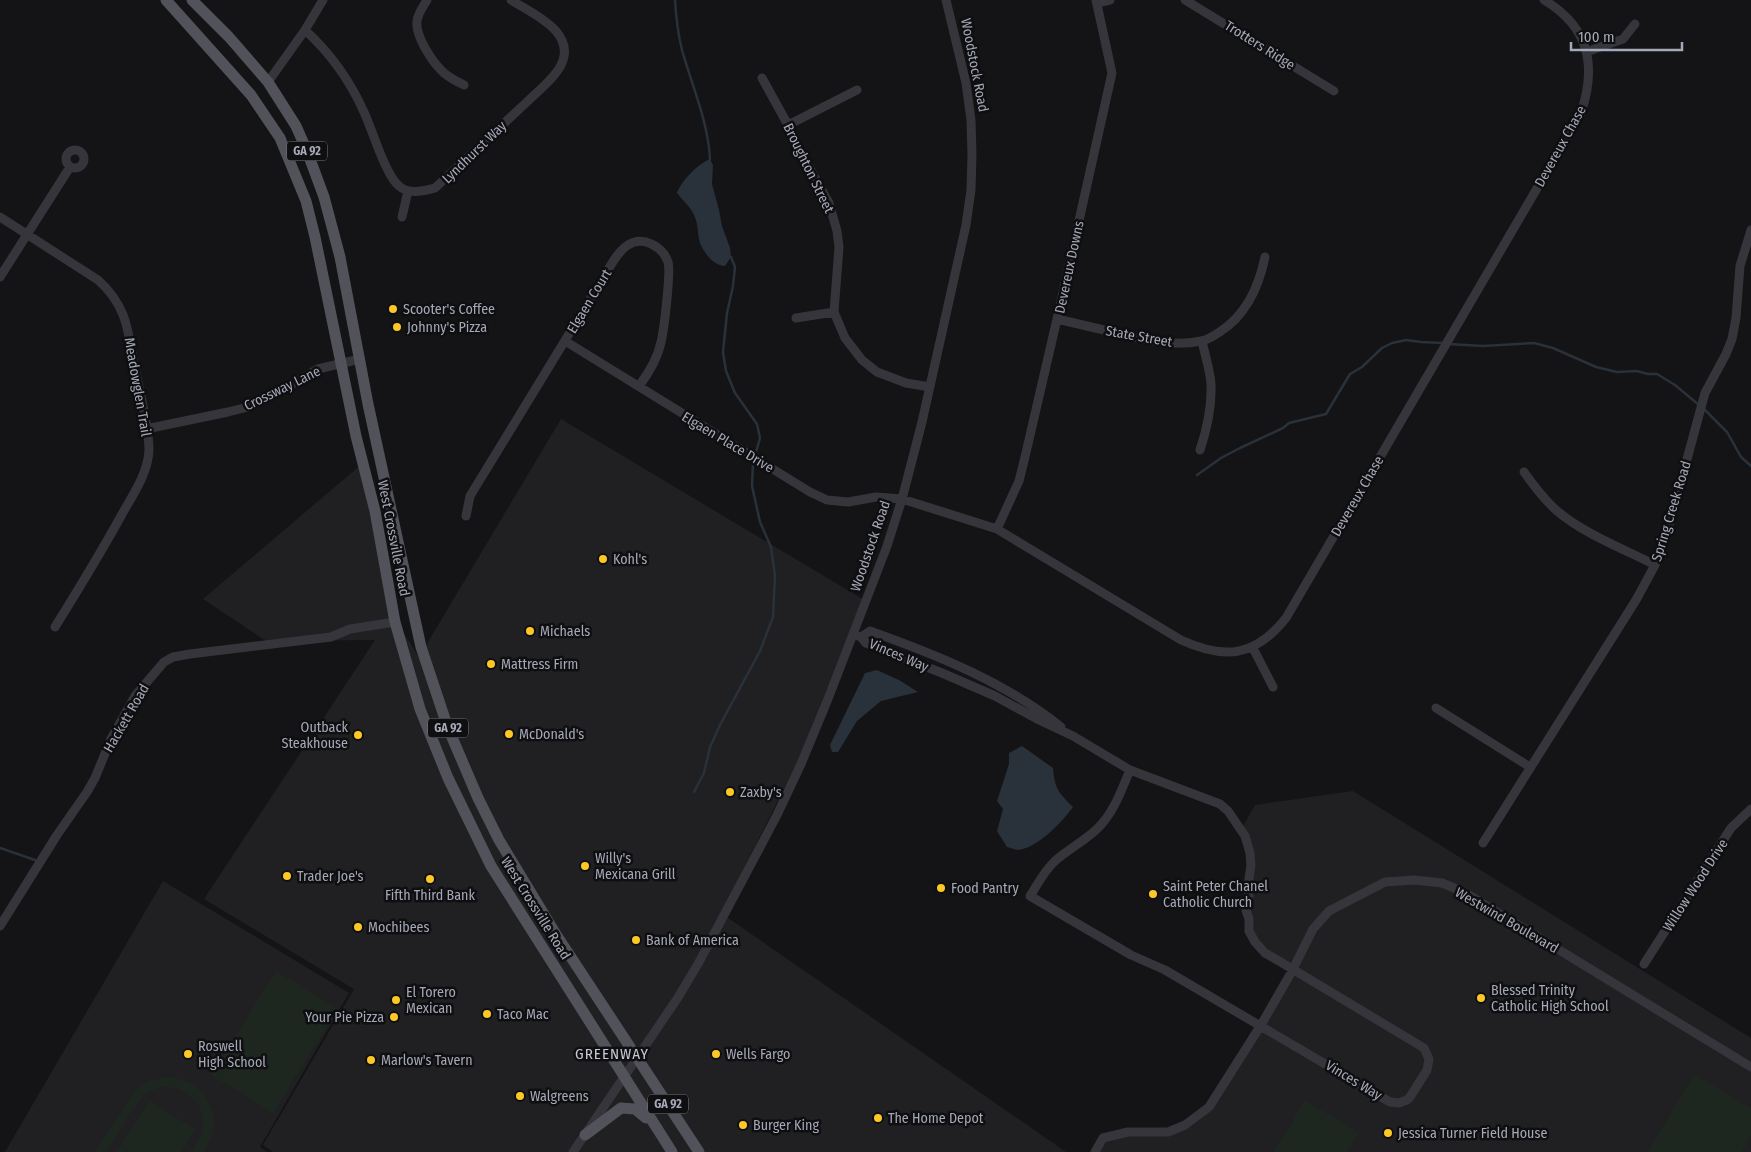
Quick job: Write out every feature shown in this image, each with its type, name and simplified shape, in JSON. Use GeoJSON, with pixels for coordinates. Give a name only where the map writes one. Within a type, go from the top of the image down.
{"type":"FeatureCollection","features":[{"type":"Feature","properties":{"kind":"main road","name":"West Crossville Road"},"geometry":{"type":"LineString","coordinates":[[166,0],[251,95],[280,138],[306,201],[315,237],[356,436],[375,511],[395,622],[423,715],[448,778],[491,866],[624,1077]]}},
{"type":"Feature","properties":{"kind":"main road","name":"West Crossville Road"},"geometry":{"type":"LineString","coordinates":[[192,0],[229,37],[268,82],[296,126],[307,152],[324,197],[340,257],[421,647],[448,728],[498,840],[557,936],[637,1057]]}},
{"type":"Feature","properties":{"kind":"main road","name":"GA 92"},"geometry":{"type":"LineString","coordinates":[[637,1057],[699,1152]]}},
{"type":"Feature","properties":{"kind":"main road","name":"GA 92"},"geometry":{"type":"LineString","coordinates":[[624,1077],[672,1152]]}},
{"type":"Feature","properties":{"kind":"main road"},"geometry":{"type":"LineString","coordinates":[[585,1135],[621,1108],[635,1109],[655,1126]]}},
{"type":"Feature","properties":{"kind":"street"},"geometry":{"type":"LineString","coordinates":[[268,82],[306,30],[323,0]]}},
{"type":"Feature","properties":{"kind":"street"},"geometry":{"type":"LineString","coordinates":[[427,0],[418,15],[416,24],[420,36],[441,70],[464,85]]}},
{"type":"Feature","properties":{"kind":"street","name":"Lyndhurst Way"},"geometry":{"type":"LineString","coordinates":[[408,191],[422,192],[435,188],[545,85],[561,67],[564,45],[557,32],[546,22],[511,0]]}},
{"type":"Feature","properties":{"kind":"street","name":"Woodstock Road"},"geometry":{"type":"LineString","coordinates":[[573,1152],[677,999],[698,964],[776,815],[803,760],[857,636],[887,546],[902,499],[930,387],[966,225],[971,190],[971,120],[966,83],[946,0]]}},
{"type":"Feature","properties":{"kind":"street"},"geometry":{"type":"LineString","coordinates":[[1096,1],[1110,0]]}},
{"type":"Feature","properties":{"kind":"street","name":"Trotters Ridge"},"geometry":{"type":"LineString","coordinates":[[1185,0],[1334,91]]}},
{"type":"Feature","properties":{"kind":"street","name":"Devereux Chase"},"geometry":{"type":"LineString","coordinates":[[902,499],[998,530],[1181,640],[1202,649],[1217,652],[1236,652],[1253,648],[1280,626],[1286,618],[1580,114],[1589,82],[1584,43],[1578,31],[1564,14],[1544,0]]}},
{"type":"Feature","properties":{"kind":"street","name":"Devereux Downs"},"geometry":{"type":"LineString","coordinates":[[998,530],[1019,481],[1112,73],[1096,1]]}},
{"type":"Feature","properties":{"kind":"street"},"geometry":{"type":"LineString","coordinates":[[1586,52],[1623,39],[1635,24]]}},
{"type":"Feature","properties":{"kind":"street"},"geometry":{"type":"LineString","coordinates":[[306,30],[338,64],[363,109],[391,177],[398,185],[408,191],[402,217]]}},
{"type":"Feature","properties":{"kind":"street","name":"Broughton Street"},"geometry":{"type":"LineString","coordinates":[[762,78],[829,203],[837,231],[839,247],[834,312],[845,338],[862,360],[878,372],[906,383],[930,387]]}},
{"type":"Feature","properties":{"kind":"street"},"geometry":{"type":"LineString","coordinates":[[788,125],[857,90]]}},
{"type":"Feature","properties":{"kind":"street"},"geometry":{"type":"LineString","coordinates":[[0,277],[70,167]]}},
{"type":"Feature","properties":{"kind":"street","name":"Meadowglen Trail"},"geometry":{"type":"LineString","coordinates":[[0,217],[98,280],[109,289],[117,300],[127,324],[149,451],[144,473],[90,572],[55,627]]}},
{"type":"Feature","properties":{"kind":"street","name":"Spring Creek Road"},"geometry":{"type":"LineString","coordinates":[[1483,843],[1636,600],[1655,564],[1668,529],[1705,393],[1732,339],[1736,318],[1740,266],[1751,230]]}},
{"type":"Feature","properties":{"kind":"street","name":"Elgaen Court"},"geometry":{"type":"LineString","coordinates":[[466,516],[470,496],[605,274],[619,254],[629,244],[642,242],[652,244],[660,250],[668,262],[668,282],[661,343],[654,360],[639,386]]}},
{"type":"Feature","properties":{"kind":"street","name":"State Street"},"geometry":{"type":"LineString","coordinates":[[1057,319],[1155,342],[1174,344],[1202,341],[1227,327],[1241,313],[1262,274],[1265,257]]}},
{"type":"Feature","properties":{"kind":"street"},"geometry":{"type":"LineString","coordinates":[[796,318],[834,312]]}},
{"type":"Feature","properties":{"kind":"street","name":"Elgaen Place Drive"},"geometry":{"type":"LineString","coordinates":[[565,341],[810,492],[828,500],[848,502],[876,497],[902,499]]}},
{"type":"Feature","properties":{"kind":"street"},"geometry":{"type":"LineString","coordinates":[[1200,450],[1207,429],[1211,401],[1211,383],[1202,341]]}},
{"type":"Feature","properties":{"kind":"street","name":"Crossway Lane"},"geometry":{"type":"LineString","coordinates":[[146,429],[248,407],[270,397],[318,369],[360,359]]}},
{"type":"Feature","properties":{"kind":"street"},"geometry":{"type":"LineString","coordinates":[[1524,472],[1544,498],[1570,520],[1589,532],[1655,564]]}},
{"type":"Feature","properties":{"kind":"street","name":"Hackett Road"},"geometry":{"type":"LineString","coordinates":[[0,926],[56,835],[87,792],[95,778],[111,739],[135,696],[168,659],[200,652],[330,637],[350,629],[395,622]]}},
{"type":"Feature","properties":{"kind":"street","name":"Vinces Way"},"geometry":{"type":"LineString","coordinates":[[857,636],[870,631],[987,680],[1039,709],[1073,736],[1130,770],[1220,804],[1228,811],[1245,836],[1250,853],[1249,897],[1246,910],[1249,919],[1249,931],[1255,942],[1265,953],[1424,1048],[1428,1059],[1427,1070],[1407,1100],[1399,1103],[1390,1102],[1166,970],[1131,955],[1030,896],[1055,860],[1097,828],[1107,816],[1119,797],[1130,770]]}},
{"type":"Feature","properties":{"kind":"street"},"geometry":{"type":"LineString","coordinates":[[1253,648],[1273,688]]}},
{"type":"Feature","properties":{"kind":"street"},"geometry":{"type":"LineString","coordinates":[[1436,708],[1530,767]]}},
{"type":"Feature","properties":{"kind":"street","name":"Willow Wood Drive"},"geometry":{"type":"LineString","coordinates":[[1644,964],[1731,828],[1751,809]]}},
{"type":"Feature","properties":{"kind":"street","name":"Westwind Boulevard"},"geometry":{"type":"LineString","coordinates":[[1095,1152],[1104,1138],[1128,1132],[1168,1132],[1185,1125],[1209,1107],[1261,1025],[1313,929],[1329,911],[1385,882],[1414,880],[1442,883],[1471,896],[1751,1067]]}},
{"type":"Feature","properties":{"kind":"shaded area"},"geometry":{"type":"Polygon","coordinates":[[[710,159],[713,165],[712,184],[722,226],[730,248],[731,257],[725,266],[717,264],[704,251],[700,243],[694,215],[677,193],[691,173],[710,159]]]}},
{"type":"Feature","properties":{"kind":"shaded area"},"geometry":{"type":"Polygon","coordinates":[[[561,419],[866,601],[829,700],[721,913],[1066,1152],[273,1152],[263,1145],[354,989],[204,899],[375,640],[266,641],[203,599],[363,463],[392,615],[419,657],[561,419]]]}},
{"type":"Feature","properties":{"kind":"shaded area"},"geometry":{"type":"Polygon","coordinates":[[[877,670],[899,680],[918,692],[881,701],[857,721],[838,752],[832,752],[830,745],[865,673],[877,670]]]}},
{"type":"Feature","properties":{"kind":"shaded area"},"geometry":{"type":"Polygon","coordinates":[[[1022,746],[1053,768],[1058,790],[1073,807],[1056,827],[1042,839],[1027,848],[1019,850],[1007,847],[997,831],[1003,809],[997,801],[1009,764],[1009,753],[1022,746]]]}},
{"type":"Feature","properties":{"kind":"shaded area","name":"Blessed Trinity Catholic High School"},"geometry":{"type":"Polygon","coordinates":[[[1353,791],[1751,1038],[1751,1152],[1095,1152],[1103,1138],[1168,1132],[1209,1107],[1292,971],[1279,961],[1249,931],[1249,851],[1241,830],[1255,805],[1353,791]]]}},
{"type":"Feature","properties":{"kind":"shaded area","name":"Roswell High School"},"geometry":{"type":"Polygon","coordinates":[[[163,881],[349,993],[260,1147],[267,1152],[5,1152],[163,881]]]}},
{"type":"Feature","properties":{"kind":"shaded area"},"geometry":{"type":"Polygon","coordinates":[[[276,971],[338,1009],[273,1113],[211,1075],[276,971]]]}},
{"type":"Feature","properties":{"kind":"shaded area"},"geometry":{"type":"Polygon","coordinates":[[[1694,1074],[1751,1108],[1751,1136],[1742,1152],[1648,1152],[1694,1074]]]}},
{"type":"Feature","properties":{"kind":"shaded area"},"geometry":{"type":"Polygon","coordinates":[[[167,1077],[193,1085],[203,1093],[209,1102],[213,1114],[213,1126],[204,1152],[192,1152],[203,1128],[203,1117],[200,1108],[187,1093],[169,1087],[159,1088],[143,1097],[132,1111],[107,1152],[95,1152],[135,1091],[149,1081],[167,1077]]]}},
{"type":"Feature","properties":{"kind":"shaded area"},"geometry":{"type":"Polygon","coordinates":[[[1305,1100],[1359,1133],[1347,1152],[1274,1152],[1305,1100]]]}},
{"type":"Feature","properties":{"kind":"shaded area"},"geometry":{"type":"Polygon","coordinates":[[[149,1101],[195,1129],[182,1152],[117,1152],[149,1101]]]}},
{"type":"Feature","properties":{"kind":"waterway"},"geometry":{"type":"LineString","coordinates":[[675,0],[681,44],[703,117],[710,159]]}},
{"type":"Feature","properties":{"kind":"waterway"},"geometry":{"type":"LineString","coordinates":[[694,792],[704,773],[710,747],[760,651],[773,617],[775,576],[771,547],[760,522],[752,486],[753,463],[760,438],[757,424],[735,393],[726,371],[723,352],[735,267],[731,257]]}},
{"type":"Feature","properties":{"kind":"waterway"},"geometry":{"type":"LineString","coordinates":[[1197,475],[1221,458],[1283,428],[1289,423],[1326,414],[1350,374],[1362,367],[1382,348],[1392,343],[1406,340],[1443,343]]}},
{"type":"Feature","properties":{"kind":"waterway"},"geometry":{"type":"LineString","coordinates":[[1449,344],[1483,346],[1534,343],[1553,348],[1596,367],[1617,372],[1637,371],[1657,374],[1675,385],[1699,405]]}},
{"type":"Feature","properties":{"kind":"waterway"},"geometry":{"type":"LineString","coordinates":[[1703,408],[1727,432],[1741,457],[1751,466]]}},
{"type":"Feature","properties":{"kind":"waterway"},"geometry":{"type":"LineString","coordinates":[[0,848],[35,860]]}},
{"type":"Feature","properties":{"kind":"place","name":"Scooter's Coffee"},"geometry":{"type":"Point","coordinates":[393,309]}},
{"type":"Feature","properties":{"kind":"place","name":"Johnny's Pizza"},"geometry":{"type":"Point","coordinates":[397,327]}},
{"type":"Feature","properties":{"kind":"place","name":"Kohl's"},"geometry":{"type":"Point","coordinates":[603,559]}},
{"type":"Feature","properties":{"kind":"place","name":"Michaels"},"geometry":{"type":"Point","coordinates":[530,631]}},
{"type":"Feature","properties":{"kind":"place","name":"Mattress Firm"},"geometry":{"type":"Point","coordinates":[491,664]}},
{"type":"Feature","properties":{"kind":"place","name":"McDonald's"},"geometry":{"type":"Point","coordinates":[509,734]}},
{"type":"Feature","properties":{"kind":"place","name":"Outback Steakhouse"},"geometry":{"type":"Point","coordinates":[358,735]}},
{"type":"Feature","properties":{"kind":"place","name":"Zaxby's"},"geometry":{"type":"Point","coordinates":[730,792]}},
{"type":"Feature","properties":{"kind":"place","name":"Willy's Mexicana Grill"},"geometry":{"type":"Point","coordinates":[585,866]}},
{"type":"Feature","properties":{"kind":"place","name":"Trader Joe's"},"geometry":{"type":"Point","coordinates":[287,876]}},
{"type":"Feature","properties":{"kind":"place","name":"Fifth Third Bank"},"geometry":{"type":"Point","coordinates":[430,879]}},
{"type":"Feature","properties":{"kind":"place","name":"Food Pantry"},"geometry":{"type":"Point","coordinates":[941,888]}},
{"type":"Feature","properties":{"kind":"place","name":"Saint Peter Chanel Catholic Church"},"geometry":{"type":"Point","coordinates":[1153,894]}},
{"type":"Feature","properties":{"kind":"place","name":"Mochibees"},"geometry":{"type":"Point","coordinates":[358,927]}},
{"type":"Feature","properties":{"kind":"place","name":"Bank of America"},"geometry":{"type":"Point","coordinates":[636,940]}},
{"type":"Feature","properties":{"kind":"place","name":"Blessed Trinity Catholic High School"},"geometry":{"type":"Point","coordinates":[1481,998]}},
{"type":"Feature","properties":{"kind":"place","name":"El Torero Mexican"},"geometry":{"type":"Point","coordinates":[396,1000]}},
{"type":"Feature","properties":{"kind":"place","name":"Taco Mac"},"geometry":{"type":"Point","coordinates":[487,1014]}},
{"type":"Feature","properties":{"kind":"place","name":"Your Pie Pizza"},"geometry":{"type":"Point","coordinates":[394,1017]}},
{"type":"Feature","properties":{"kind":"place","name":"Roswell High School"},"geometry":{"type":"Point","coordinates":[188,1054]}},
{"type":"Feature","properties":{"kind":"place","name":"Wells Fargo"},"geometry":{"type":"Point","coordinates":[716,1054]}},
{"type":"Feature","properties":{"kind":"place","name":"Marlow's Tavern"},"geometry":{"type":"Point","coordinates":[371,1060]}},
{"type":"Feature","properties":{"kind":"place","name":"Walgreens"},"geometry":{"type":"Point","coordinates":[520,1096]}},
{"type":"Feature","properties":{"kind":"place","name":"The Home Depot"},"geometry":{"type":"Point","coordinates":[878,1118]}},
{"type":"Feature","properties":{"kind":"place","name":"Burger King"},"geometry":{"type":"Point","coordinates":[743,1125]}},
{"type":"Feature","properties":{"kind":"place","name":"Jessica Turner Field House"},"geometry":{"type":"Point","coordinates":[1388,1133]}},
{"type":"Feature","properties":{"kind":"district","name":"GREENWAY"},"geometry":{"type":"Point","coordinates":[612,1054]}}]}
